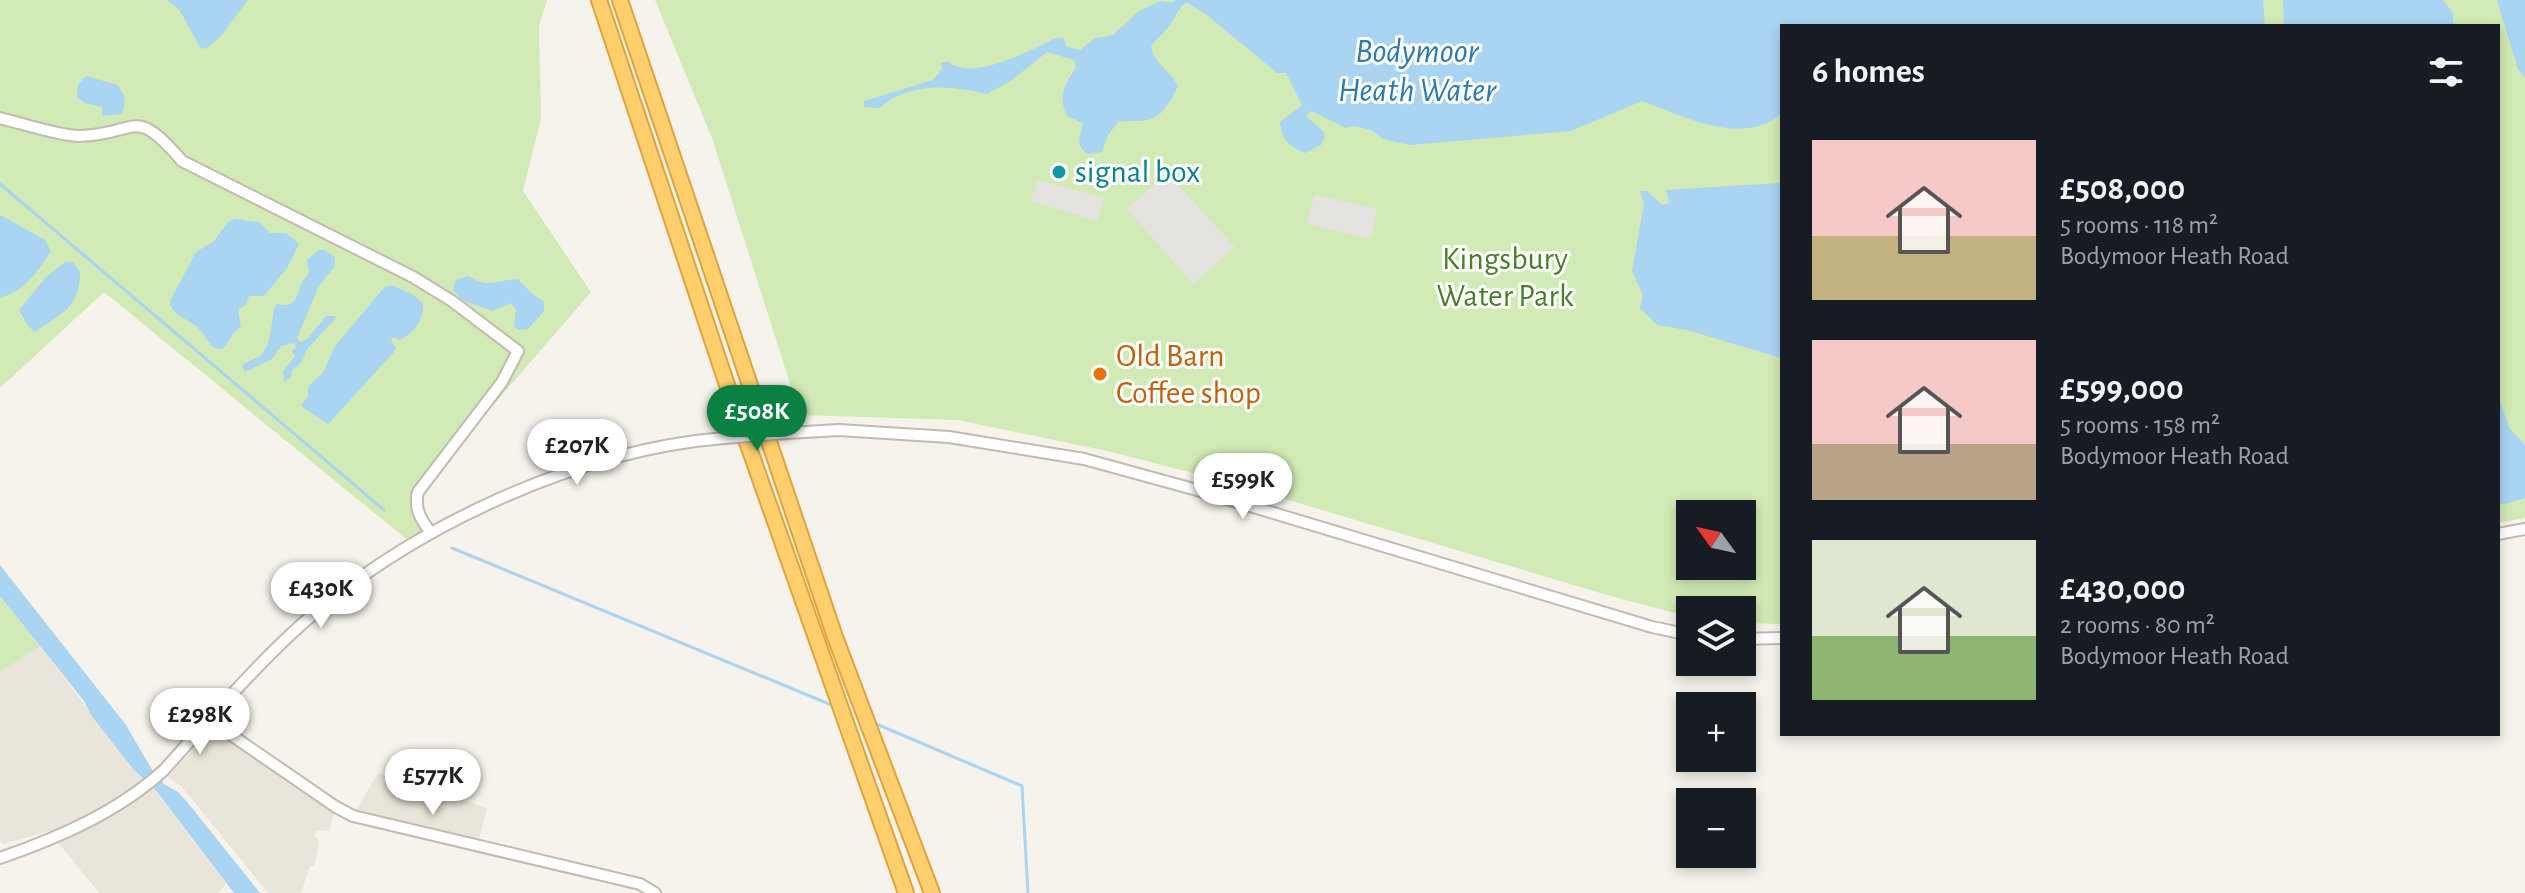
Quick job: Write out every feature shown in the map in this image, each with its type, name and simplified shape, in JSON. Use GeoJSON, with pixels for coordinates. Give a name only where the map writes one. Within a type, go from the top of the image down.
{"type":"FeatureCollection","features":[{"type":"Feature","properties":{"kind":"highway"},"geometry":{"type":"LineString","coordinates":[[599,0],[730,394],[906,893]]}},
{"type":"Feature","properties":{"kind":"highway"},"geometry":{"type":"LineString","coordinates":[[620,0],[835,637],[932,893]]}},
{"type":"Feature","properties":{"kind":"street"},"geometry":{"type":"LineString","coordinates":[[0,118],[78,136],[137,125],[160,135],[182,161],[413,277],[452,301],[518,351],[502,382],[418,492],[415,503],[431,533]]}},
{"type":"Feature","properties":{"kind":"street"},"geometry":{"type":"LineString","coordinates":[[0,858],[67,832],[146,786],[270,654],[326,603],[384,561],[431,533],[559,474],[657,449],[724,438],[839,430],[949,437],[1084,459],[1676,631]]}},
{"type":"Feature","properties":{"kind":"street"},"geometry":{"type":"LineString","coordinates":[[2500,534],[2525,529]]}},
{"type":"Feature","properties":{"kind":"street"},"geometry":{"type":"LineString","coordinates":[[1756,639],[1780,638]]}},
{"type":"Feature","properties":{"kind":"street"},"geometry":{"type":"LineString","coordinates":[[208,719],[353,816],[640,884],[655,893]]}},
{"type":"Feature","properties":{"kind":"shaded area"},"geometry":{"type":"Polygon","coordinates":[[[1167,173],[1235,247],[1193,284],[1127,209],[1167,173]]]}},
{"type":"Feature","properties":{"kind":"shaded area"},"geometry":{"type":"Polygon","coordinates":[[[1038,180],[1104,198],[1097,221],[1031,201],[1038,180]]]}},
{"type":"Feature","properties":{"kind":"shaded area"},"geometry":{"type":"Polygon","coordinates":[[[1314,195],[1377,209],[1371,239],[1307,224],[1314,195]]]}},
{"type":"Feature","properties":{"kind":"shaded area"},"geometry":{"type":"Polygon","coordinates":[[[40,646],[134,770],[156,792],[226,883],[219,893],[99,893],[49,831],[3,844],[0,841],[0,672],[40,646]]]}},
{"type":"Feature","properties":{"kind":"shaded area"},"geometry":{"type":"Polygon","coordinates":[[[207,734],[222,735],[334,814],[329,831],[316,830],[315,837],[319,844],[314,866],[310,866],[301,893],[268,893],[182,787],[168,777],[207,734]]]}},
{"type":"Feature","properties":{"kind":"shaded area"},"geometry":{"type":"Polygon","coordinates":[[[378,773],[487,808],[478,844],[353,816],[378,773]]]}},
{"type":"Feature","properties":{"kind":"green space"},"geometry":{"type":"Polygon","coordinates":[[[0,0],[547,0],[539,26],[541,118],[523,191],[591,292],[418,492],[415,503],[431,533],[411,543],[104,292],[0,388],[0,0]]]}},
{"type":"Feature","properties":{"kind":"green space","name":"Kingsbury Water Park"},"geometry":{"type":"Polygon","coordinates":[[[655,0],[2525,0],[2525,518],[2500,523],[2500,24],[1780,24],[1780,624],[1756,623],[1756,596],[1676,596],[1676,613],[1228,482],[1107,451],[958,420],[800,415],[712,138],[655,0]]]}},
{"type":"Feature","properties":{"kind":"green space"},"geometry":{"type":"Polygon","coordinates":[[[0,596],[40,646],[0,672],[0,596]]]}},
{"type":"Feature","properties":{"kind":"water"},"geometry":{"type":"Polygon","coordinates":[[[167,0],[247,1],[221,36],[206,49],[200,47],[179,9],[167,0]]]}},
{"type":"Feature","properties":{"kind":"water","name":"Bodymoor Heath Water"},"geometry":{"type":"Polygon","coordinates":[[[1176,0],[2263,0],[2265,24],[1780,24],[1780,114],[1767,123],[1750,128],[1713,126],[1642,101],[1571,131],[1409,145],[1383,139],[1371,130],[1354,126],[1346,128],[1311,111],[1306,116],[1325,136],[1321,145],[1305,153],[1287,142],[1282,133],[1280,122],[1302,105],[1286,73],[1277,73],[1207,15],[1186,2],[1151,46],[1155,57],[1178,86],[1167,106],[1156,117],[1119,121],[1108,135],[1102,152],[1087,154],[1083,150],[1079,140],[1083,123],[1067,116],[1064,109],[1064,91],[1076,68],[1074,60],[1047,52],[1012,80],[987,94],[930,88],[904,94],[879,108],[864,107],[864,101],[933,80],[942,69],[941,63],[947,61],[958,67],[986,67],[1056,38],[1063,38],[1067,47],[1080,50],[1095,38],[1113,35],[1139,11],[1161,1],[1172,3],[1176,0]]]}},
{"type":"Feature","properties":{"kind":"water"},"geometry":{"type":"Polygon","coordinates":[[[2283,0],[2443,0],[2453,13],[2455,24],[2284,24],[2283,0]]]}},
{"type":"Feature","properties":{"kind":"water"},"geometry":{"type":"Polygon","coordinates":[[[2497,0],[2525,0],[2525,78],[2518,69],[2497,0]]]}},
{"type":"Feature","properties":{"kind":"water"},"geometry":{"type":"Polygon","coordinates":[[[86,76],[118,85],[124,99],[121,114],[102,116],[102,107],[85,103],[77,97],[78,85],[86,76]]]}},
{"type":"Feature","properties":{"kind":"water"},"geometry":{"type":"Polygon","coordinates":[[[1780,183],[1780,357],[1687,330],[1657,325],[1640,308],[1643,295],[1632,271],[1644,204],[1640,191],[1647,191],[1662,205],[1669,203],[1666,190],[1780,183]]]}},
{"type":"Feature","properties":{"kind":"water"},"geometry":{"type":"Polygon","coordinates":[[[0,215],[45,240],[51,251],[24,285],[2,297],[0,296],[0,215]]]}},
{"type":"Feature","properties":{"kind":"water"},"geometry":{"type":"Polygon","coordinates":[[[235,219],[259,222],[270,233],[286,233],[299,244],[287,268],[264,296],[249,296],[246,305],[238,309],[241,327],[222,349],[214,348],[197,327],[177,314],[170,301],[196,252],[214,241],[228,222],[235,219]]]}},
{"type":"Feature","properties":{"kind":"water"},"geometry":{"type":"Polygon","coordinates":[[[319,250],[325,250],[335,257],[334,267],[319,286],[297,338],[300,342],[307,339],[326,316],[336,318],[308,348],[301,363],[284,382],[283,371],[295,356],[292,351],[296,347],[294,343],[281,346],[272,359],[245,372],[242,366],[260,356],[267,346],[277,304],[288,305],[294,301],[309,273],[307,260],[319,250]]]}},
{"type":"Feature","properties":{"kind":"water"},"geometry":{"type":"Polygon","coordinates":[[[65,262],[73,262],[80,272],[77,294],[61,314],[35,332],[19,310],[46,277],[65,262]]]}},
{"type":"Feature","properties":{"kind":"water"},"geometry":{"type":"Polygon","coordinates":[[[468,276],[487,283],[518,279],[544,302],[544,311],[528,329],[519,330],[514,327],[516,310],[511,303],[493,311],[462,300],[453,290],[456,280],[468,276]]]}},
{"type":"Feature","properties":{"kind":"water"},"geometry":{"type":"Polygon","coordinates":[[[391,285],[412,294],[423,303],[420,321],[399,340],[393,337],[394,352],[328,424],[301,406],[308,396],[308,387],[323,373],[335,346],[384,288],[391,285]]]}},
{"type":"Feature","properties":{"kind":"water"},"geometry":{"type":"Polygon","coordinates":[[[2500,402],[2510,429],[2525,445],[2525,498],[2500,503],[2500,402]]]}},
{"type":"Feature","properties":{"kind":"water"},"geometry":{"type":"Polygon","coordinates":[[[0,565],[126,725],[151,768],[164,784],[178,792],[188,803],[260,893],[234,893],[157,792],[134,770],[91,715],[84,701],[0,596],[0,565]]]}},
{"type":"Feature","properties":{"kind":"waterway"},"geometry":{"type":"LineString","coordinates":[[0,184],[384,510]]}},
{"type":"Feature","properties":{"kind":"waterway"},"geometry":{"type":"LineString","coordinates":[[452,548],[834,706]]}},
{"type":"Feature","properties":{"kind":"waterway"},"geometry":{"type":"LineString","coordinates":[[874,723],[1022,786],[1028,893]]}},
{"type":"Feature","properties":{"kind":"place","name":"signal box"},"geometry":{"type":"Point","coordinates":[1059,172]}},
{"type":"Feature","properties":{"kind":"place","name":"Old Barn Coffee shop"},"geometry":{"type":"Point","coordinates":[1100,374]}}]}
